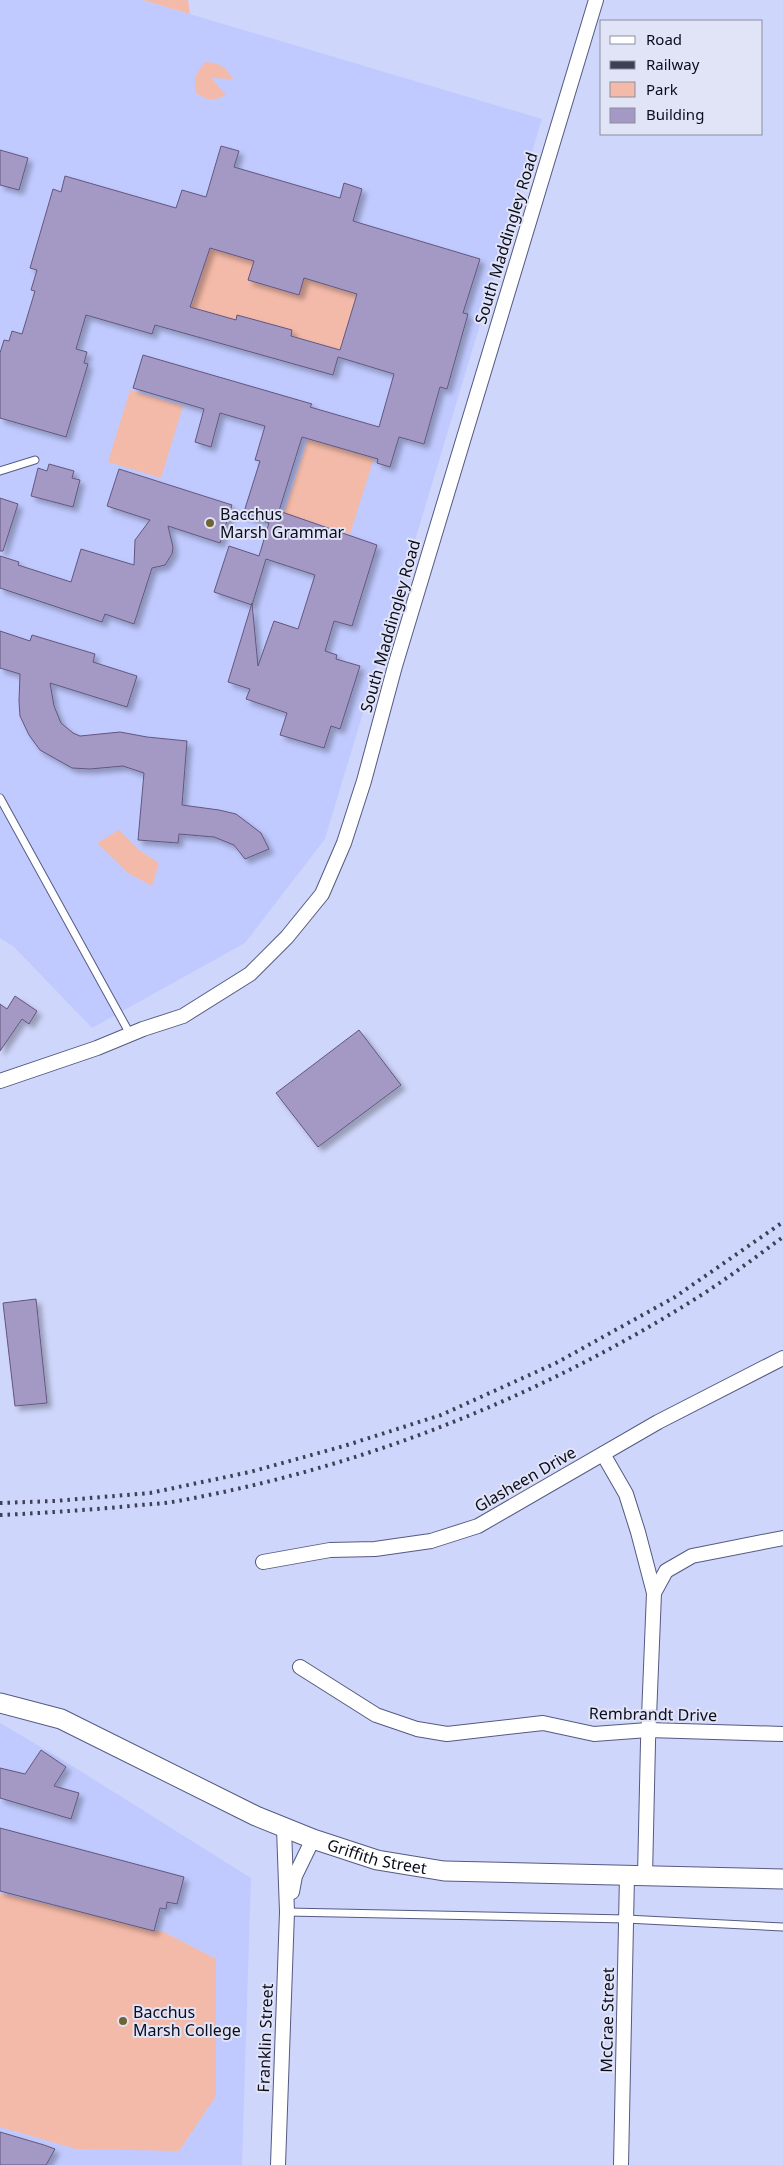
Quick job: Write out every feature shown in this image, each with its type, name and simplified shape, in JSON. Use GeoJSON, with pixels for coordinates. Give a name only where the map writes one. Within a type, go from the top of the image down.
{"type":"FeatureCollection","features":[{"type":"Feature","properties":{"kind":"street","name":"South Maddingley Road"},"geometry":{"type":"LineString","coordinates":[[0,1081],[183,1016],[250,974],[287,937],[322,894],[344,843],[364,781],[395,666],[596,0]]}},
{"type":"Feature","properties":{"kind":"street","name":"Glasheen Drive"},"geometry":{"type":"LineString","coordinates":[[263,1562],[330,1550],[401,1546],[431,1541],[478,1526],[658,1422],[783,1358]]}},
{"type":"Feature","properties":{"kind":"street"},"geometry":{"type":"LineString","coordinates":[[603,1454],[626,1494],[654,1593]]}},
{"type":"Feature","properties":{"kind":"street"},"geometry":{"type":"LineString","coordinates":[[654,1593],[666,1571],[692,1556],[729,1547],[783,1538]]}},
{"type":"Feature","properties":{"kind":"street","name":"McCrae Street"},"geometry":{"type":"LineString","coordinates":[[622,2165],[626,1919],[636,1876],[648,1730],[654,1593]]}},
{"type":"Feature","properties":{"kind":"street","name":"Rembrandt Drive"},"geometry":{"type":"LineString","coordinates":[[300,1666],[376,1715],[418,1729],[457,1734],[543,1723],[594,1734],[648,1730],[783,1734]]}},
{"type":"Feature","properties":{"kind":"street","name":"Griffith Street"},"geometry":{"type":"LineString","coordinates":[[0,1703],[61,1720],[256,1816],[313,1839],[376,1860],[444,1871],[783,1879]]}},
{"type":"Feature","properties":{"kind":"street","name":"Franklin Street"},"geometry":{"type":"LineString","coordinates":[[278,2165],[287,1912],[284,1828]]}},
{"type":"Feature","properties":{"kind":"street","name":"Franklin Street"},"geometry":{"type":"LineString","coordinates":[[287,1912],[295,1876],[313,1839]]}},
{"type":"Feature","properties":{"kind":"lane"},"geometry":{"type":"LineString","coordinates":[[0,471],[35,460]]}},
{"type":"Feature","properties":{"kind":"lane"},"geometry":{"type":"LineString","coordinates":[[0,798],[130,1034]]}},
{"type":"Feature","properties":{"kind":"lane"},"geometry":{"type":"LineString","coordinates":[[287,1912],[626,1919],[783,1927]]}},
{"type":"Feature","properties":{"kind":"shaded area","name":"Bacchus Marsh Grammar"},"geometry":{"type":"Polygon","coordinates":[[[0,0],[143,0],[542,119],[325,839],[245,943],[92,1028],[14,947],[0,938],[0,0]]]}},
{"type":"Feature","properties":{"kind":"shaded area","name":"Bacchus Marsh College"},"geometry":{"type":"Polygon","coordinates":[[[0,1723],[58,1757],[251,1878],[242,2165],[0,2165],[0,1723]]]}},
{"type":"Feature","properties":{"kind":"green space"},"geometry":{"type":"Polygon","coordinates":[[[143,0],[188,0],[190,14],[143,0]]]}},
{"type":"Feature","properties":{"kind":"green space"},"geometry":{"type":"Polygon","coordinates":[[[206,62],[222,66],[233,79],[211,78],[226,95],[211,99],[204,98],[196,93],[196,76],[206,62]]]}},
{"type":"Feature","properties":{"kind":"green space"},"geometry":{"type":"Polygon","coordinates":[[[210,248],[254,261],[248,280],[299,295],[304,278],[352,293],[359,286],[340,350],[291,336],[292,330],[238,315],[236,320],[191,307],[210,248]]]}},
{"type":"Feature","properties":{"kind":"green space"},"geometry":{"type":"Polygon","coordinates":[[[130,390],[183,406],[161,478],[108,462],[130,390]]]}},
{"type":"Feature","properties":{"kind":"green space"},"geometry":{"type":"Polygon","coordinates":[[[308,439],[374,458],[350,534],[284,513],[308,439]]]}},
{"type":"Feature","properties":{"kind":"green space"},"geometry":{"type":"Polygon","coordinates":[[[119,830],[139,850],[159,863],[152,886],[128,873],[97,843],[119,830]]]}},
{"type":"Feature","properties":{"kind":"green space"},"geometry":{"type":"Polygon","coordinates":[[[0,1893],[164,1932],[216,1959],[216,2096],[179,2151],[76,2149],[0,2127],[0,1893]]]}},
{"type":"Feature","properties":{"kind":"building"},"geometry":{"type":"Polygon","coordinates":[[[221,146],[239,151],[234,167],[340,198],[344,183],[362,189],[353,221],[480,259],[463,313],[468,314],[447,389],[440,387],[424,444],[399,437],[390,467],[377,463],[378,459],[302,437],[279,511],[377,545],[352,626],[334,621],[325,651],[337,655],[336,659],[360,666],[340,729],[331,726],[324,748],[280,735],[287,713],[246,699],[250,689],[228,682],[251,605],[214,592],[229,546],[259,556],[269,523],[243,515],[260,461],[255,460],[265,426],[220,413],[211,447],[195,442],[204,409],[133,388],[143,355],[312,404],[310,407],[379,427],[394,374],[338,357],[333,375],[155,325],[152,334],[86,315],[76,349],[87,352],[84,363],[88,364],[66,437],[0,418],[0,353],[4,340],[9,341],[12,331],[22,334],[35,291],[31,290],[37,270],[30,268],[53,189],[61,192],[65,176],[176,208],[182,190],[206,197],[221,146]],[[210,248],[190,307],[236,320],[237,315],[292,330],[291,336],[340,350],[357,294],[304,278],[299,295],[248,280],[254,261],[210,248]],[[266,559],[252,605],[258,666],[274,621],[298,629],[315,575],[266,559]]]}},
{"type":"Feature","properties":{"kind":"building"},"geometry":{"type":"Polygon","coordinates":[[[0,150],[28,158],[19,190],[0,185],[0,150]]]}},
{"type":"Feature","properties":{"kind":"building"},"geometry":{"type":"Polygon","coordinates":[[[49,464],[74,471],[72,478],[80,480],[73,507],[31,496],[38,468],[47,471],[49,464]]]}},
{"type":"Feature","properties":{"kind":"building"},"geometry":{"type":"Polygon","coordinates":[[[119,469],[232,505],[220,543],[168,526],[173,547],[172,554],[165,565],[152,568],[134,624],[105,614],[102,622],[0,588],[0,556],[19,562],[18,565],[71,582],[81,549],[134,565],[135,540],[150,520],[107,506],[119,469]]]}},
{"type":"Feature","properties":{"kind":"building"},"geometry":{"type":"Polygon","coordinates":[[[0,498],[18,504],[3,551],[0,551],[0,498]]]}},
{"type":"Feature","properties":{"kind":"building"},"geometry":{"type":"Polygon","coordinates":[[[0,631],[30,641],[32,635],[95,654],[93,662],[137,676],[127,707],[50,683],[54,706],[61,723],[80,736],[120,732],[187,741],[182,805],[236,814],[261,833],[269,849],[245,859],[234,845],[214,837],[179,834],[178,843],[138,840],[144,773],[123,766],[90,769],[72,768],[40,750],[29,735],[20,716],[20,674],[0,668],[0,631]]]}},
{"type":"Feature","properties":{"kind":"building"},"geometry":{"type":"Polygon","coordinates":[[[15,996],[37,1011],[29,1024],[22,1019],[0,1051],[0,1004],[7,1009],[15,996]]]}},
{"type":"Feature","properties":{"kind":"building"},"geometry":{"type":"Polygon","coordinates":[[[359,1030],[401,1085],[318,1147],[276,1093],[359,1030]]]}},
{"type":"Feature","properties":{"kind":"building"},"geometry":{"type":"Polygon","coordinates":[[[36,1299],[47,1403],[15,1406],[3,1303],[36,1299]]]}},
{"type":"Feature","properties":{"kind":"building"},"geometry":{"type":"Polygon","coordinates":[[[41,1750],[66,1767],[54,1786],[79,1793],[71,1819],[0,1798],[0,1768],[25,1774],[41,1750]]]}},
{"type":"Feature","properties":{"kind":"building"},"geometry":{"type":"Polygon","coordinates":[[[0,1828],[184,1877],[177,1904],[167,1902],[166,1909],[160,1908],[154,1931],[0,1891],[0,1828]]]}},
{"type":"Feature","properties":{"kind":"building"},"geometry":{"type":"Polygon","coordinates":[[[0,2132],[55,2149],[46,2165],[0,2165],[0,2132]]]}},
{"type":"Feature","properties":{"kind":"railway"},"geometry":{"type":"LineString","coordinates":[[0,1503],[55,1501],[150,1493],[250,1472],[344,1446],[441,1415],[556,1363],[675,1297],[783,1222]]}},
{"type":"Feature","properties":{"kind":"railway"},"geometry":{"type":"LineString","coordinates":[[0,1515],[98,1509],[178,1501],[248,1487],[316,1469],[384,1447],[451,1423],[580,1365],[642,1331],[703,1294],[783,1237]]}},
{"type":"Feature","properties":{"kind":"place","name":"Bacchus Marsh Grammar"},"geometry":{"type":"Point","coordinates":[210,523]}},
{"type":"Feature","properties":{"kind":"place","name":"Bacchus Marsh College"},"geometry":{"type":"Point","coordinates":[123,2021]}}]}
